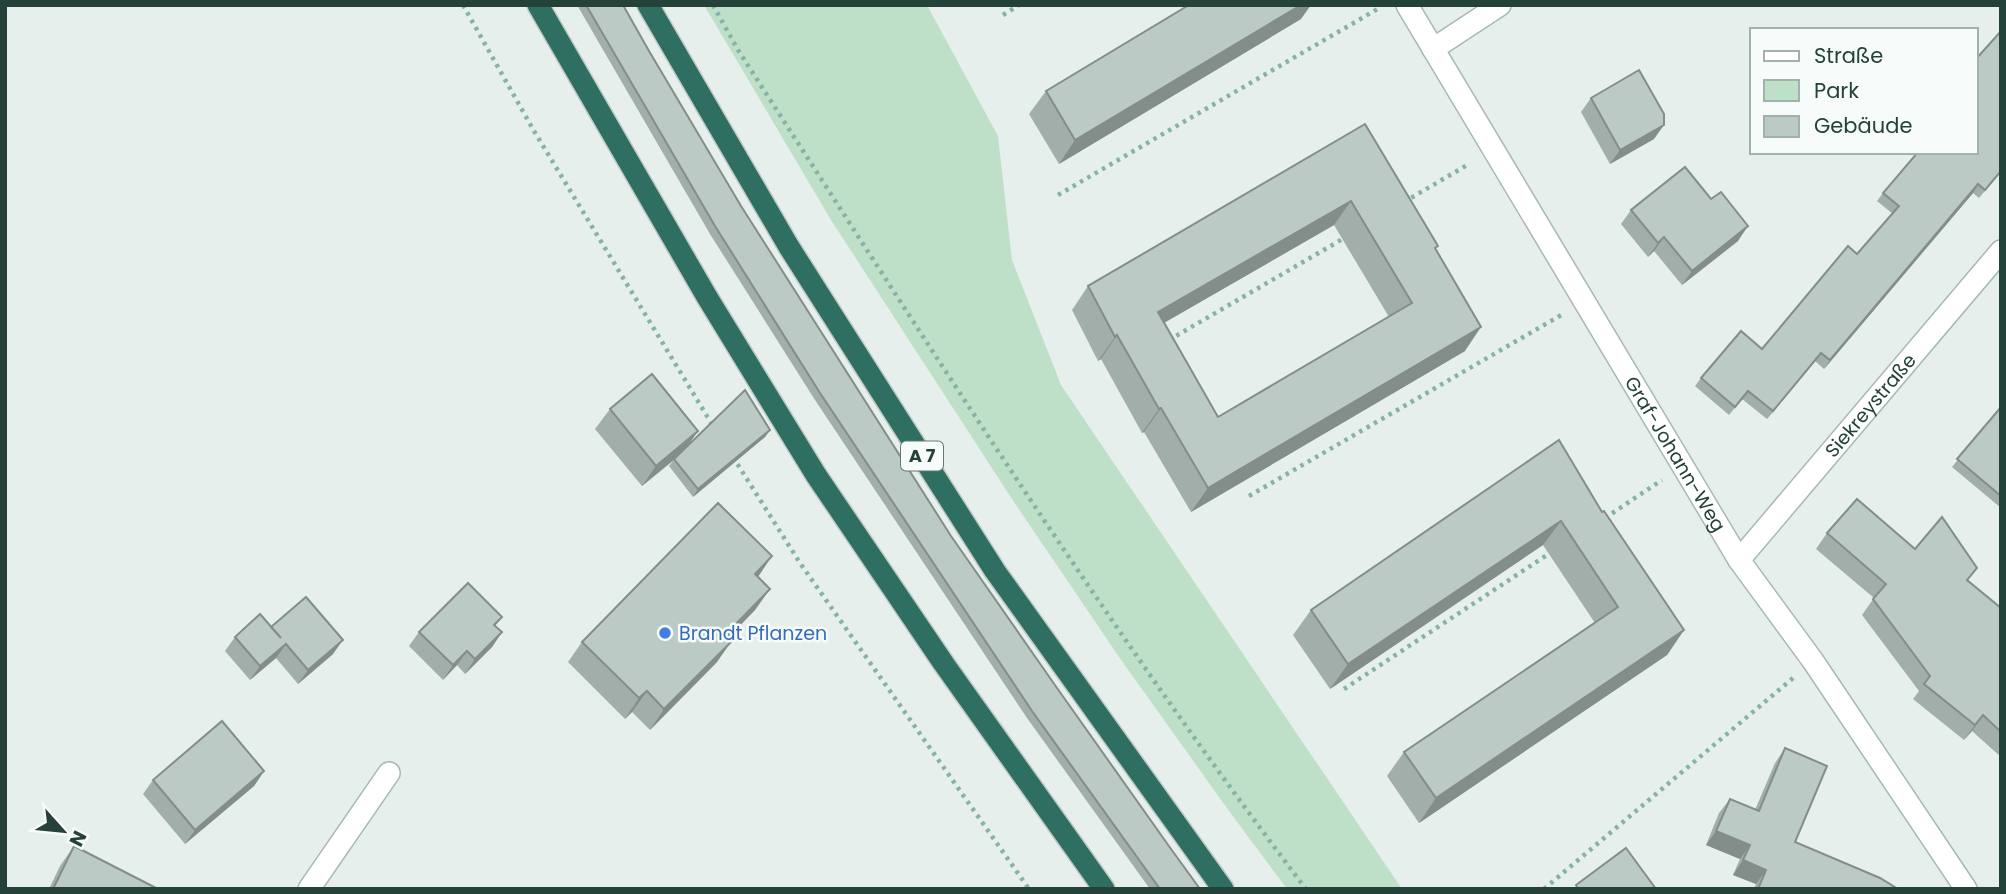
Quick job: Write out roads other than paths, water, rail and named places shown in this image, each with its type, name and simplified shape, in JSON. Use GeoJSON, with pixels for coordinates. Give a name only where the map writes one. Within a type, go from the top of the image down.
{"type":"FeatureCollection","features":[{"type":"Feature","properties":{"kind":"highway"},"geometry":{"type":"LineString","coordinates":[[538,5],[707,297],[816,475],[944,664],[1104,889]]}},
{"type":"Feature","properties":{"kind":"highway","name":"A 7"},"geometry":{"type":"LineString","coordinates":[[648,5],[789,247],[995,571],[1223,889]]}},
{"type":"Feature","properties":{"kind":"street","name":"Graf-Johann-Weg"},"geometry":{"type":"LineString","coordinates":[[1407,5],[1739,560],[1813,661],[1966,889]]}},
{"type":"Feature","properties":{"kind":"street"},"geometry":{"type":"LineString","coordinates":[[1433,49],[1500,5]]}},
{"type":"Feature","properties":{"kind":"street","name":"Siekreystraße"},"geometry":{"type":"LineString","coordinates":[[1739,560],[2001,251]]}},
{"type":"Feature","properties":{"kind":"street"},"geometry":{"type":"LineString","coordinates":[[309,889],[389,773]]}},
{"type":"Feature","properties":{"kind":"place","name":"Brandt Pflanzen"},"geometry":{"type":"Point","coordinates":[665,633]}}]}
